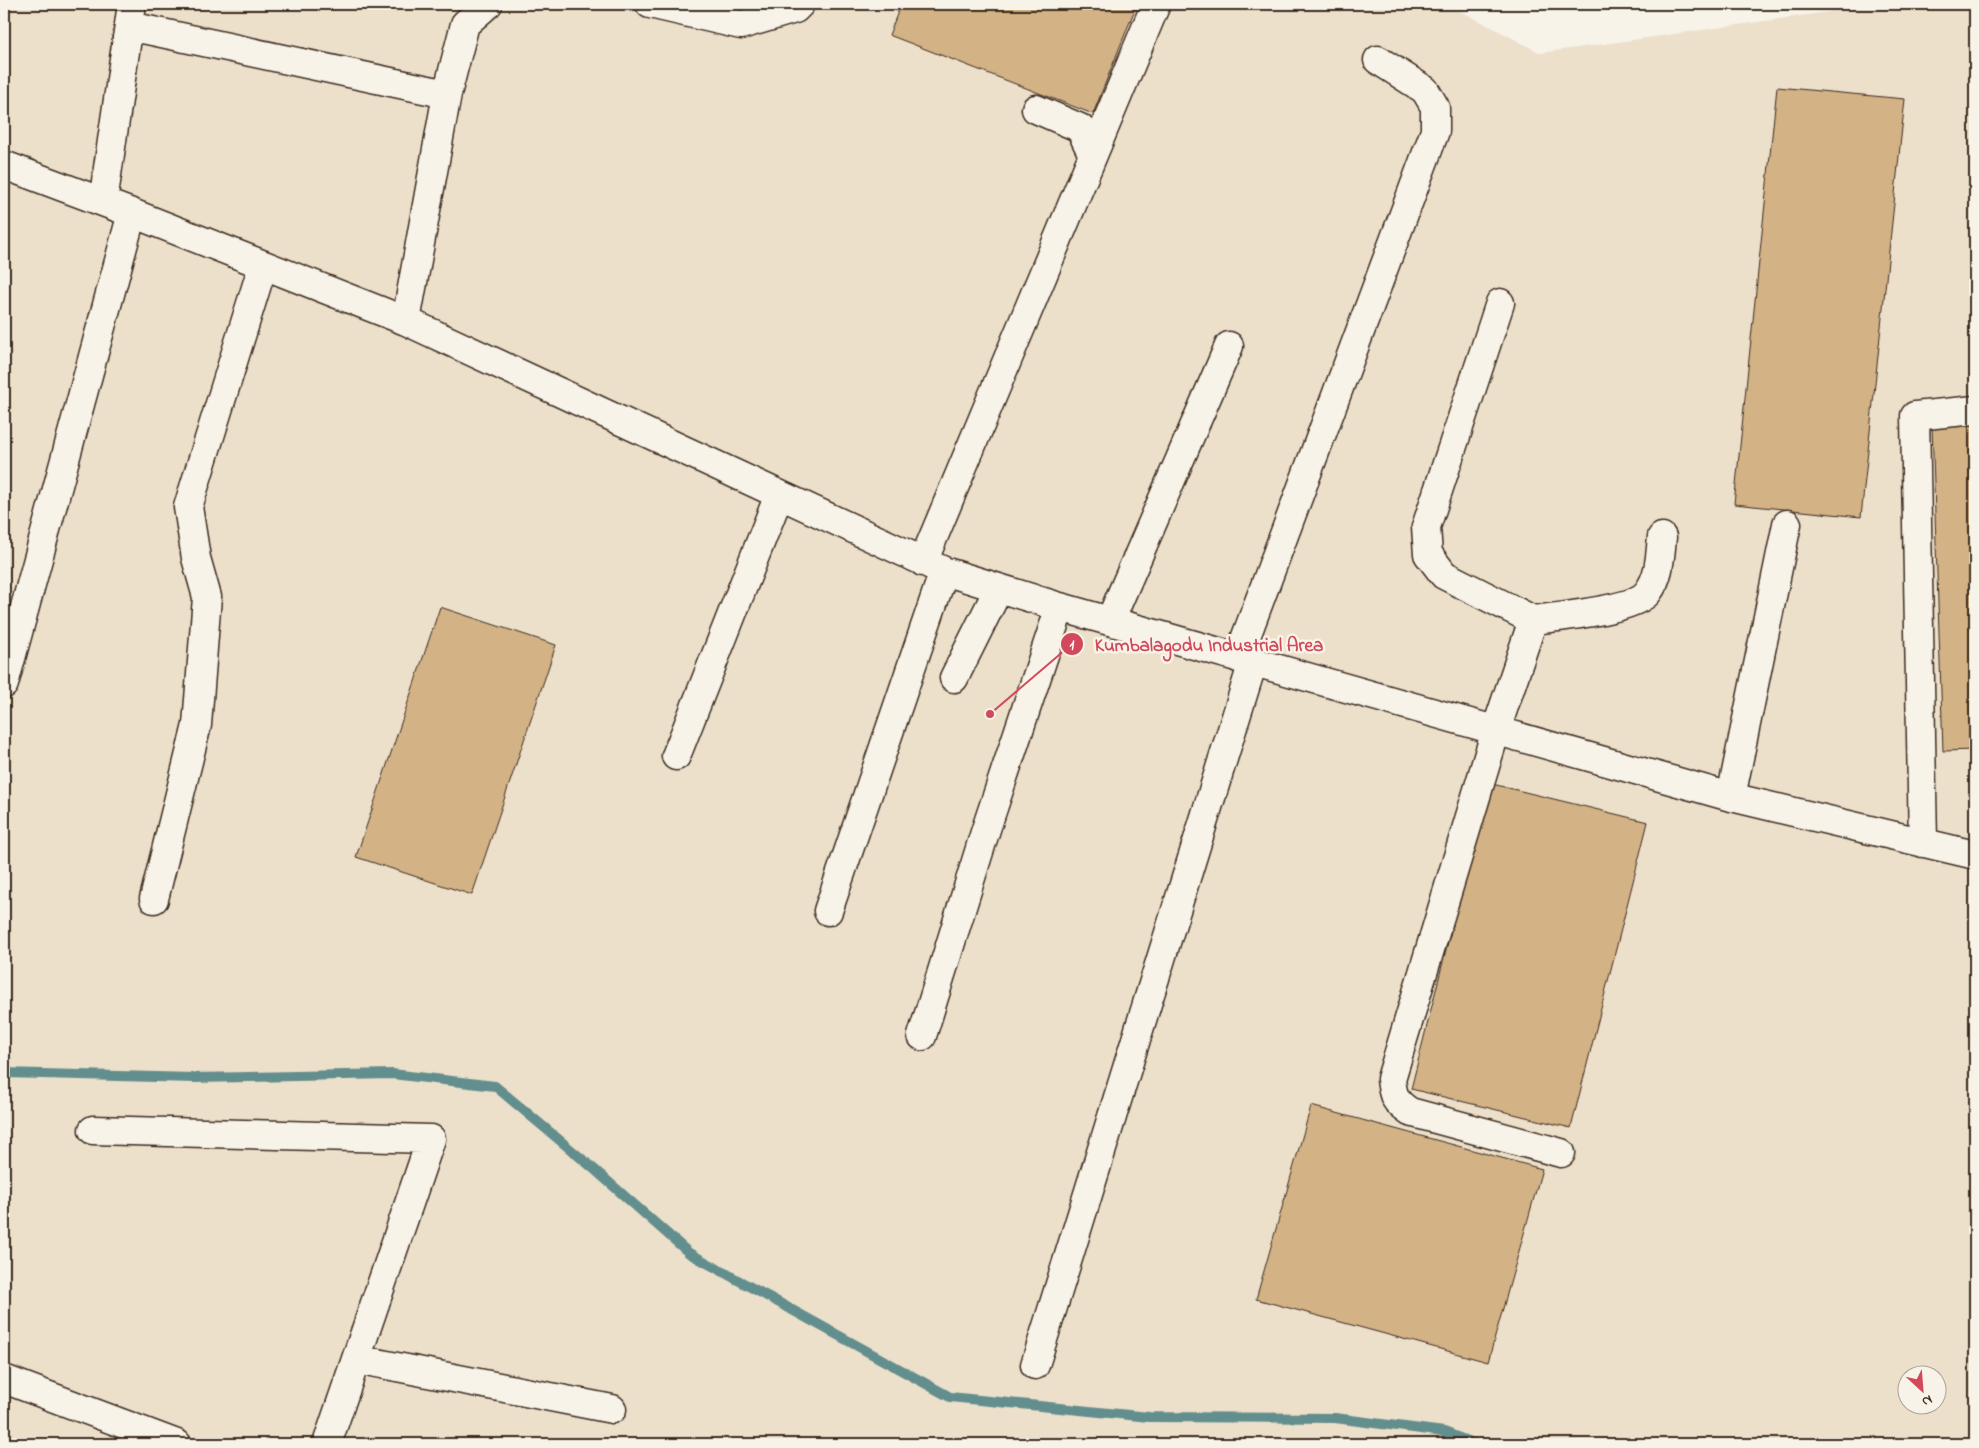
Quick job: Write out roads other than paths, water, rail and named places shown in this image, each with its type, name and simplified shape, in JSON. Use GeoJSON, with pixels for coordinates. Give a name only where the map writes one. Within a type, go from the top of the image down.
{"type":"FeatureCollection","features":[{"type":"Feature","properties":{"kind":"street"},"geometry":{"type":"LineString","coordinates":[[406,320],[446,94],[466,14],[488,4]]}},
{"type":"Feature","properties":{"kind":"street"},"geometry":{"type":"LineString","coordinates":[[650,4],[741,25],[795,9],[800,4]]}},
{"type":"Feature","properties":{"kind":"street"},"geometry":{"type":"LineString","coordinates":[[828,911],[933,566],[1093,155],[1156,4]]}},
{"type":"Feature","properties":{"kind":"street"},"geometry":{"type":"LineString","coordinates":[[104,202],[131,15],[446,94]]}},
{"type":"Feature","properties":{"kind":"street"},"geometry":{"type":"LineString","coordinates":[[1035,1365],[1245,660],[1435,131],[1435,107],[1425,90],[1378,60]]}},
{"type":"Feature","properties":{"kind":"street"},"geometry":{"type":"LineString","coordinates":[[1036,109],[1080,128],[1093,155]]}},
{"type":"Feature","properties":{"kind":"street"},"geometry":{"type":"LineString","coordinates":[[4,165],[406,320],[933,566],[1060,607],[1731,797],[1975,855]]}},
{"type":"Feature","properties":{"kind":"street"},"geometry":{"type":"LineString","coordinates":[[4,684],[132,213]]}},
{"type":"Feature","properties":{"kind":"street"},"geometry":{"type":"LineString","coordinates":[[154,898],[198,715],[207,596],[196,558],[188,507],[263,264]]}},
{"type":"Feature","properties":{"kind":"street"},"geometry":{"type":"LineString","coordinates":[[1500,303],[1426,527],[1428,554],[1444,575],[1533,620],[1627,604],[1647,594],[1659,572],[1662,537]]}},
{"type":"Feature","properties":{"kind":"street"},"geometry":{"type":"LineString","coordinates":[[1110,621],[1229,346]]}},
{"type":"Feature","properties":{"kind":"street"},"geometry":{"type":"LineString","coordinates":[[1924,843],[1915,416],[1975,410]]}},
{"type":"Feature","properties":{"kind":"street"},"geometry":{"type":"LineString","coordinates":[[676,756],[780,495]]}},
{"type":"Feature","properties":{"kind":"street"},"geometry":{"type":"LineString","coordinates":[[1731,797],[1787,524]]}},
{"type":"Feature","properties":{"kind":"street"},"geometry":{"type":"LineString","coordinates":[[954,678],[999,588]]}},
{"type":"Feature","properties":{"kind":"street"},"geometry":{"type":"LineString","coordinates":[[922,1036],[986,828],[1060,607]]}},
{"type":"Feature","properties":{"kind":"street"},"geometry":{"type":"LineString","coordinates":[[1533,620],[1496,730],[1391,1079],[1393,1096],[1402,1107],[1410,1112],[1561,1153]]}},
{"type":"Feature","properties":{"kind":"street"},"geometry":{"type":"LineString","coordinates":[[93,1130],[431,1139],[327,1444]]}},
{"type":"Feature","properties":{"kind":"street"},"geometry":{"type":"LineString","coordinates":[[356,1359],[612,1409]]}},
{"type":"Feature","properties":{"kind":"street"},"geometry":{"type":"LineString","coordinates":[[4,1379],[177,1444]]}},
{"type":"Feature","properties":{"kind":"waterway"},"geometry":{"type":"LineString","coordinates":[[4,1073],[194,1078],[392,1074],[495,1086],[594,1169],[689,1253],[950,1397],[1149,1417],[1335,1418],[1444,1432],[1475,1444]]}},
{"type":"Feature","properties":{"kind":"place","name":"Kumbalagodu Industrial Area"},"geometry":{"type":"Point","coordinates":[990,714]}}]}
